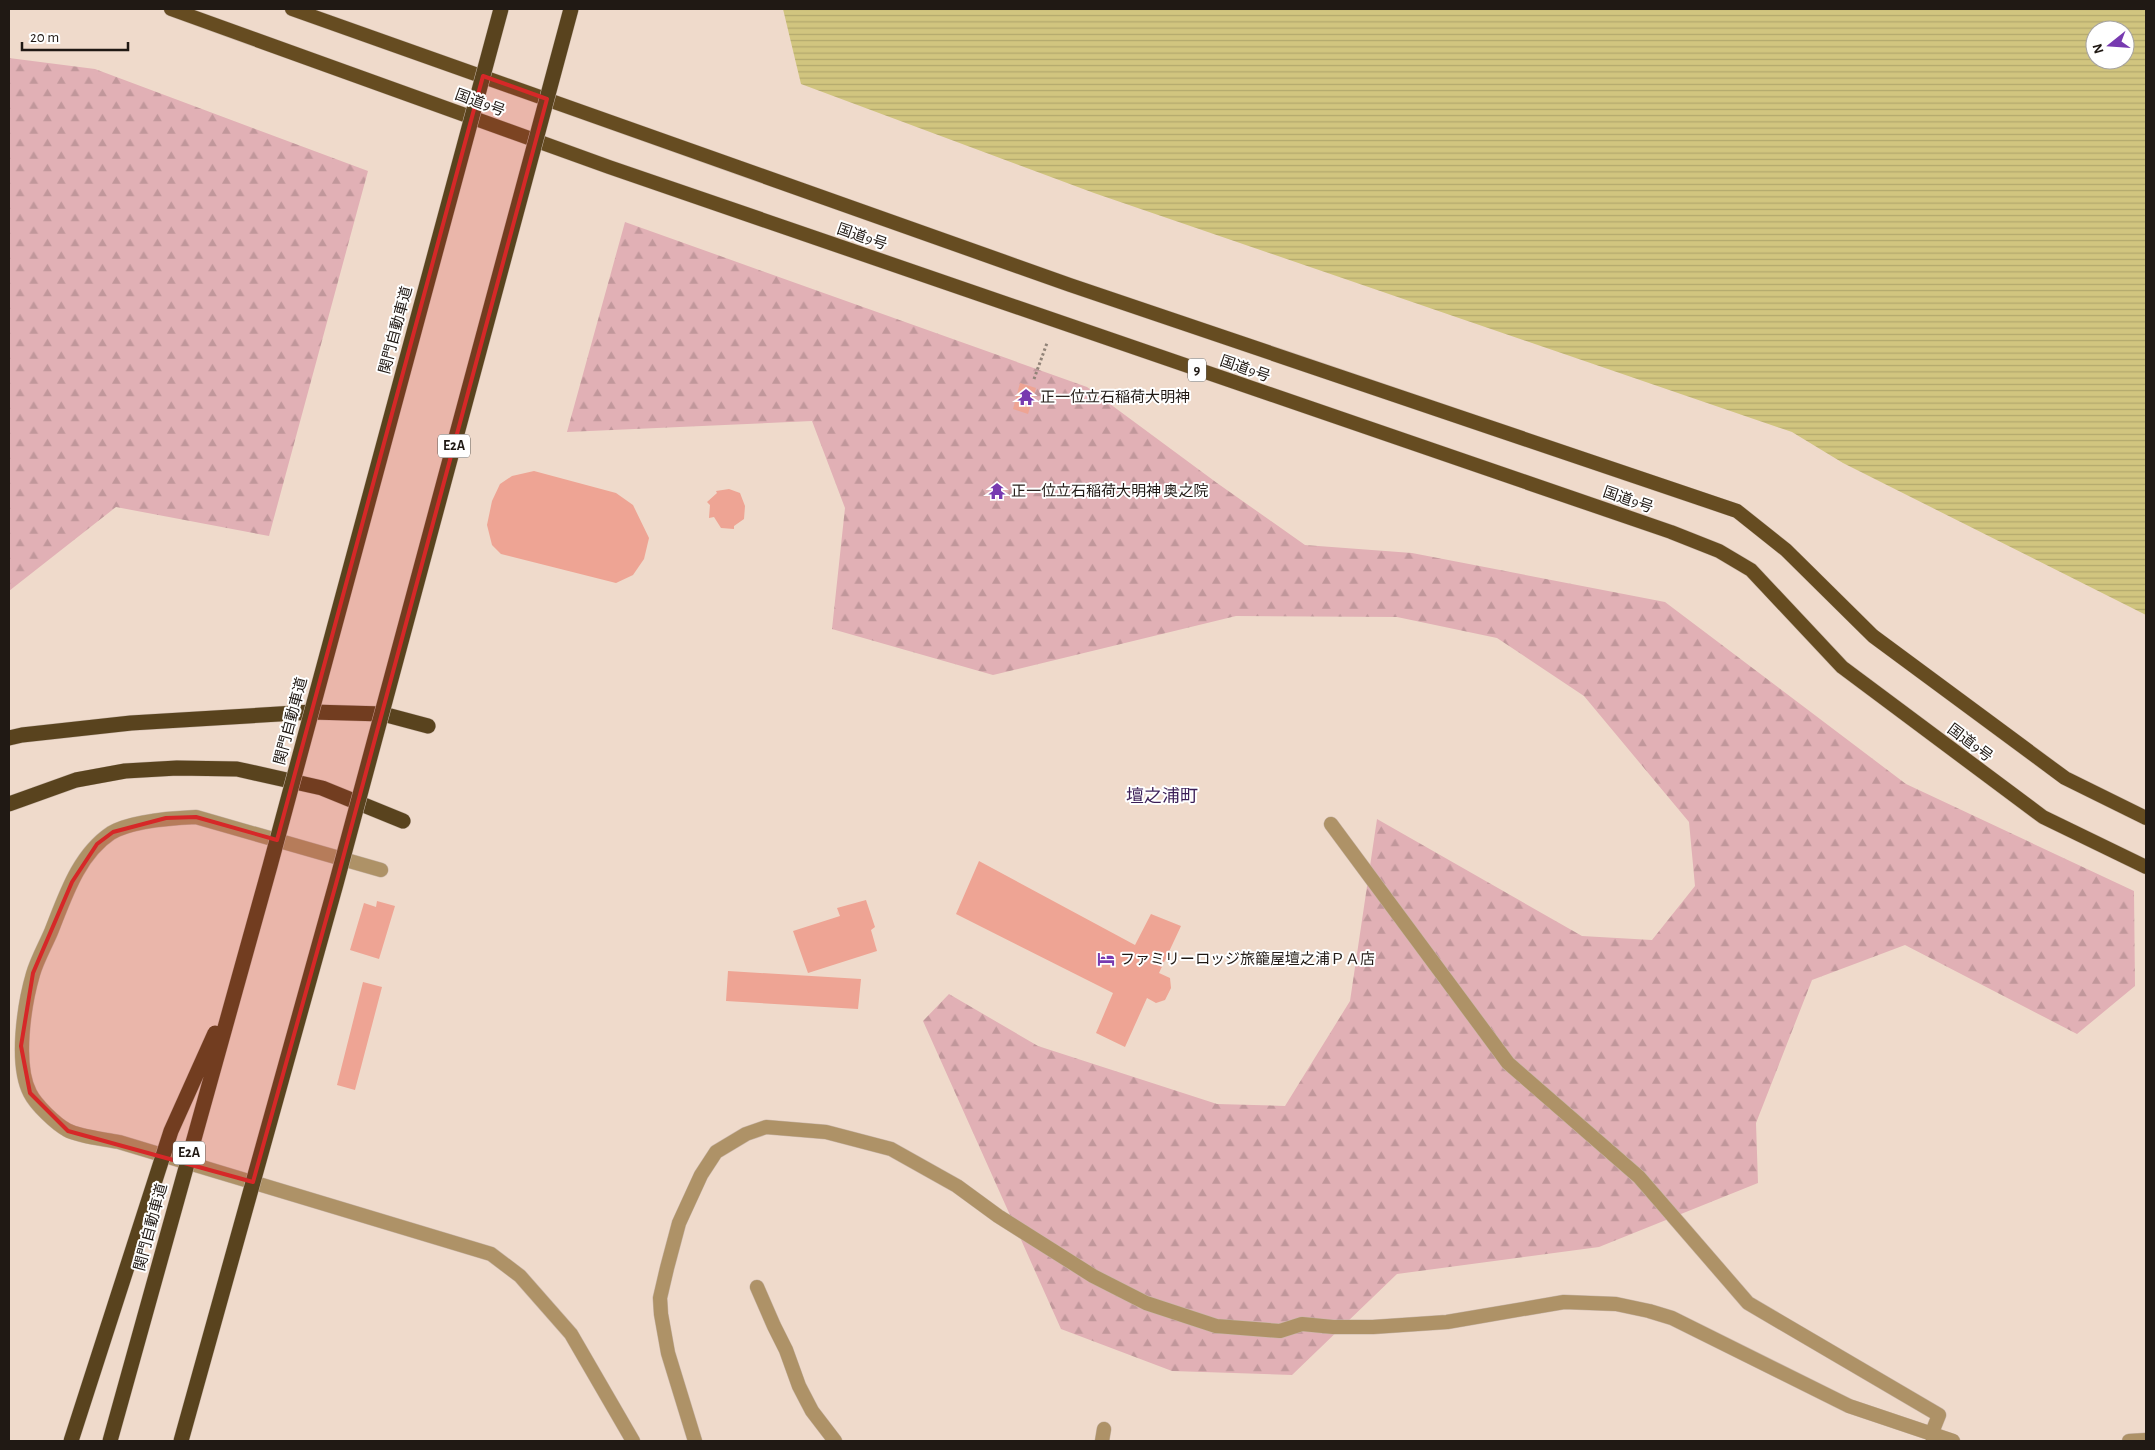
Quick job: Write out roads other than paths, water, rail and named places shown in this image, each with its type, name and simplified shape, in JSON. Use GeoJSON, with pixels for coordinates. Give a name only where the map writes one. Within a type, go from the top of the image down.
{"type":"FeatureCollection","features":[{"type":"Feature","properties":{"kind":"highway","name":"国道9号"},"geometry":{"type":"LineString","coordinates":[[171,9],[609,167],[1662,529],[1719,551],[1751,570],[1842,667],[1993,781],[2043,817],[2146,867]]}},
{"type":"Feature","properties":{"kind":"highway","name":"国道9号"},"geometry":{"type":"LineString","coordinates":[[292,9],[1070,285],[1738,511],[1786,550],[1874,636],[2065,778],[2146,818]]}},
{"type":"Feature","properties":{"kind":"highway","name":"関門自動車道"},"geometry":{"type":"LineString","coordinates":[[110,1441],[275,846],[501,9]]}},
{"type":"Feature","properties":{"kind":"highway","name":"E2A"},"geometry":{"type":"LineString","coordinates":[[181,1441],[342,864],[571,9]]}},
{"type":"Feature","properties":{"kind":"highway"},"geometry":{"type":"LineString","coordinates":[[9,738],[131,723],[312,712],[383,714],[428,726]]}},
{"type":"Feature","properties":{"kind":"highway"},"geometry":{"type":"LineString","coordinates":[[9,804],[76,780],[125,771],[177,768],[237,769],[322,788],[403,821]]}},
{"type":"Feature","properties":{"kind":"highway"},"geometry":{"type":"LineString","coordinates":[[71,1441],[171,1132],[236,985]]}},
{"type":"Feature","properties":{"kind":"street"},"geometry":{"type":"LineString","coordinates":[[381,870],[196,817],[166,818],[113,832],[97,844],[84,860],[72,882],[33,973],[21,1046],[21,1060],[30,1093],[47,1114],[68,1131],[119,1142],[491,1254],[520,1276],[571,1334],[633,1441]]}},
{"type":"Feature","properties":{"kind":"street"},"geometry":{"type":"LineString","coordinates":[[1331,824],[1508,1064],[1639,1177],[1748,1303],[1939,1415],[1931,1435]]}},
{"type":"Feature","properties":{"kind":"street"},"geometry":{"type":"LineString","coordinates":[[695,1441],[668,1353],[660,1314],[660,1298],[679,1223],[701,1175],[716,1152],[746,1134],[766,1127],[826,1132],[891,1149],[957,1186],[998,1216],[1093,1276],[1146,1303],[1216,1326],[1280,1332],[1302,1324],[1333,1327],[1447,1322],[1564,1302],[1616,1304],[1672,1318],[1849,1406],[1953,1441]]}},
{"type":"Feature","properties":{"kind":"street"},"geometry":{"type":"LineString","coordinates":[[757,1287],[786,1350],[799,1386],[812,1411],[835,1441]]}},
{"type":"Feature","properties":{"kind":"street"},"geometry":{"type":"LineString","coordinates":[[2129,1441],[2146,1440]]}},
{"type":"Feature","properties":{"kind":"place","name":"正一位立石稲荷大明神"},"geometry":{"type":"Point","coordinates":[1026,397]}},
{"type":"Feature","properties":{"kind":"place","name":"正一位立石稲荷大明神 奥之院"},"geometry":{"type":"Point","coordinates":[997,491]}},
{"type":"Feature","properties":{"kind":"place","name":"ファミリーロッジ旅籠屋壇之浦ＰＡ店"},"geometry":{"type":"Point","coordinates":[1106,959]}},
{"type":"Feature","properties":{"kind":"district","name":"壇之浦町"},"geometry":{"type":"Point","coordinates":[1162,797]}}]}
